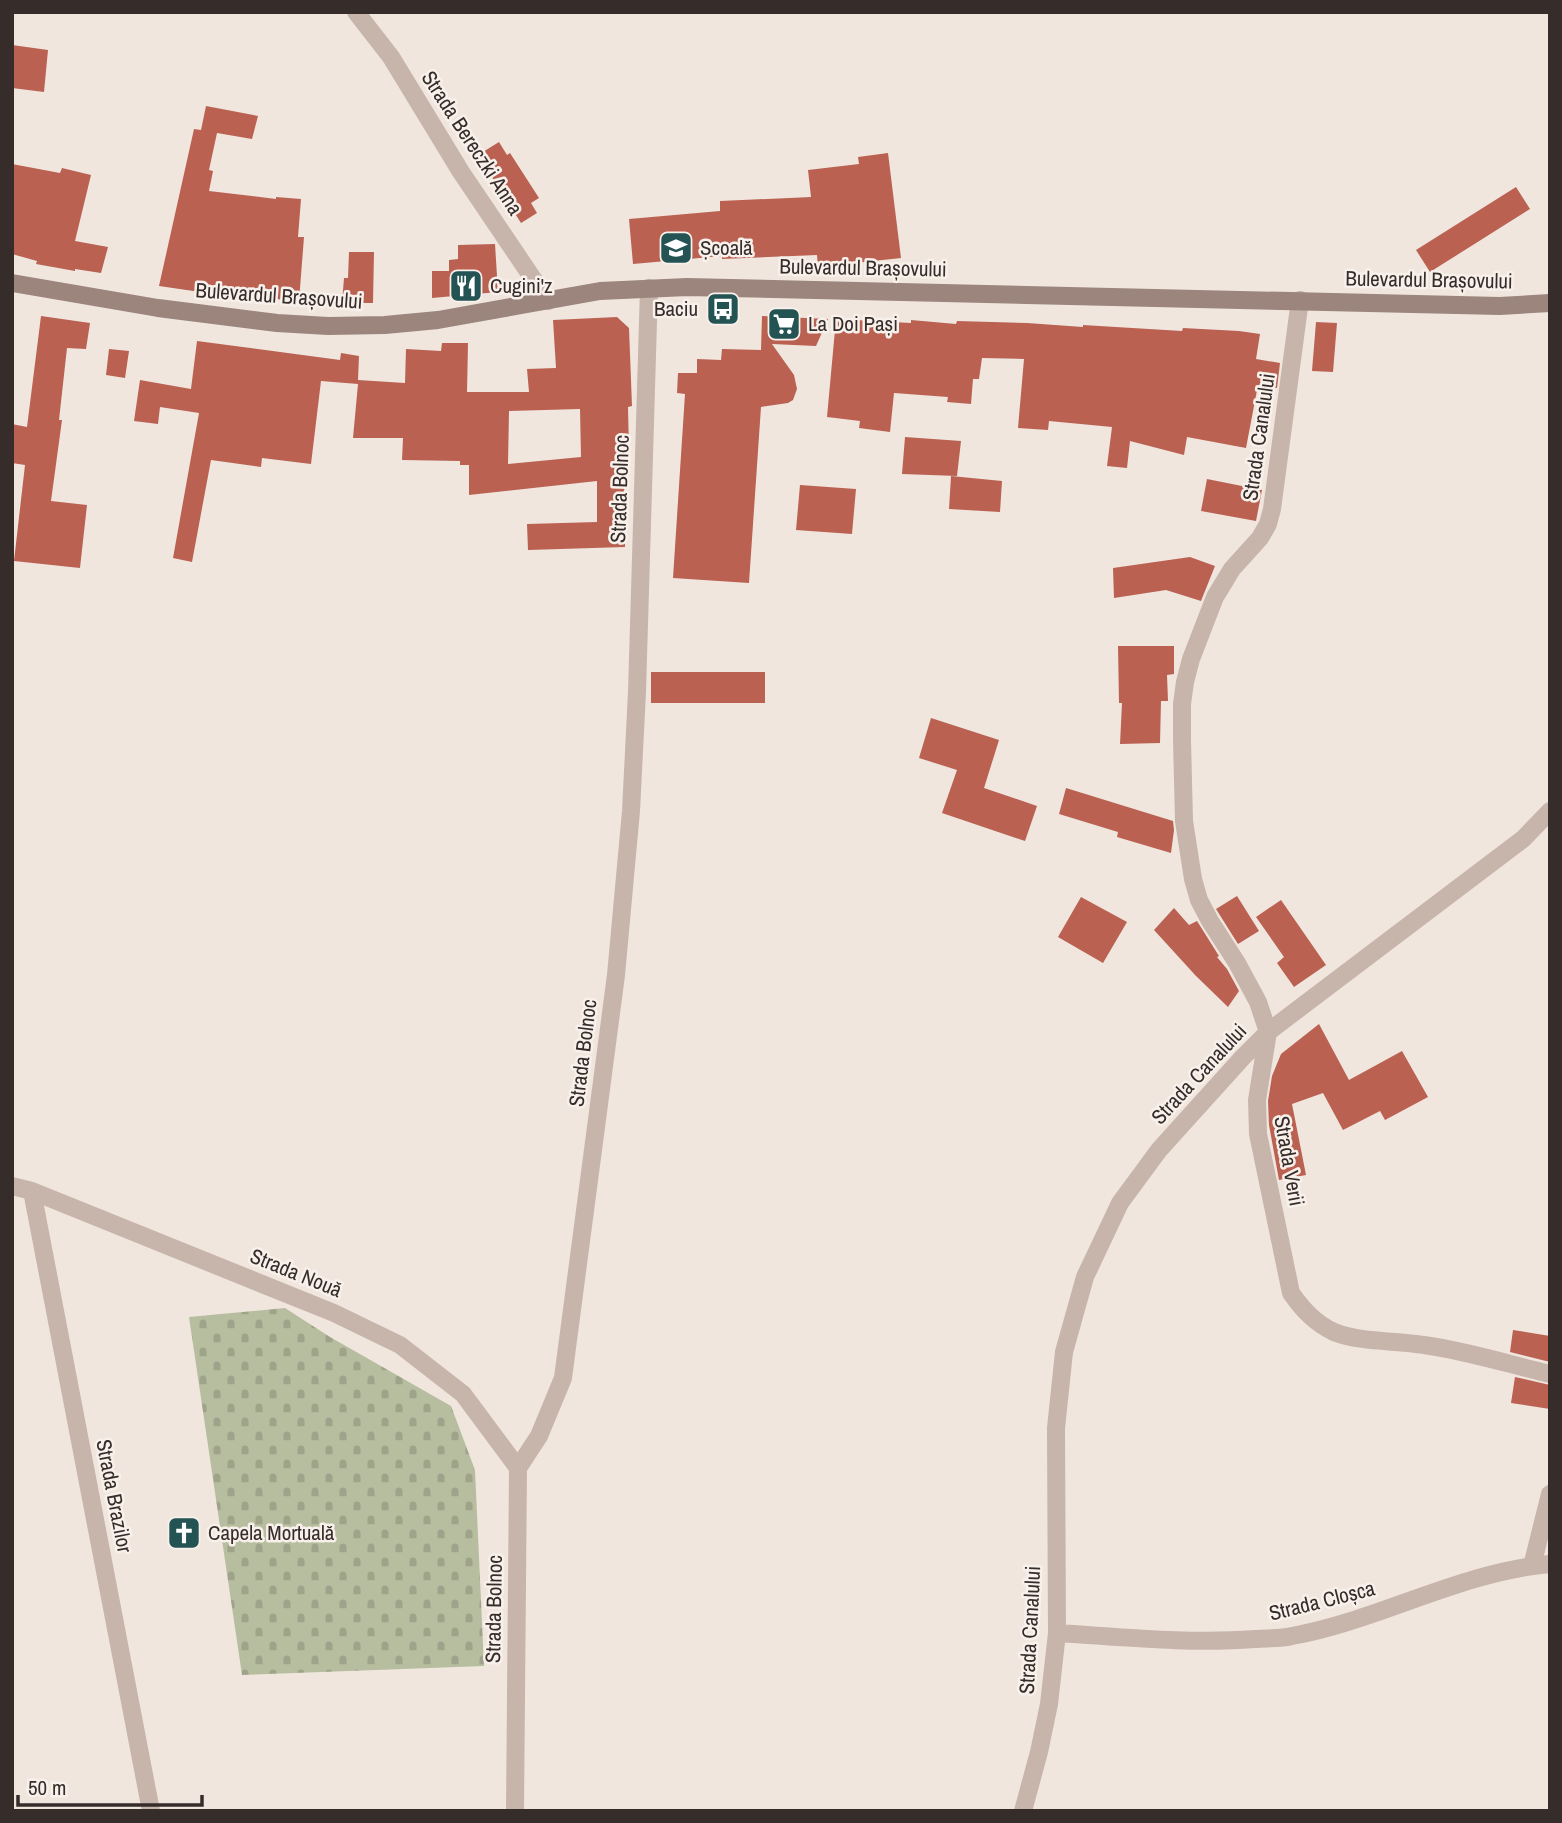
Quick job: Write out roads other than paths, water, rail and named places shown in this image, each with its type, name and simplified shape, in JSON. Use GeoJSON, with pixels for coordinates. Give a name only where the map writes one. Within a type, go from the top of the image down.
{"type":"FeatureCollection","features":[{"type":"Feature","properties":{"kind":"main road","name":"Bulevardul Brașovului"},"geometry":{"type":"LineString","coordinates":[[12,283],[158,308],[277,323],[328,326],[385,325],[438,320],[600,291],[688,287],[1548,306]]}},
{"type":"Feature","properties":{"kind":"street","name":"Strada Bereczki Anna"},"geometry":{"type":"LineString","coordinates":[[356,12],[391,57],[461,172],[548,301]]}},
{"type":"Feature","properties":{"kind":"street","name":"Strada Bolnoc"},"geometry":{"type":"LineString","coordinates":[[515,1811],[518,1468],[538,1436],[563,1378],[616,975],[631,811],[649,288]]}},
{"type":"Feature","properties":{"kind":"street","name":"Strada Canalului"},"geometry":{"type":"LineString","coordinates":[[1023,1811],[1040,1752],[1049,1703],[1057,1633],[1056,1428],[1064,1352],[1085,1278],[1120,1203],[1159,1150],[1268,1032],[1258,1002],[1237,962],[1210,921],[1199,900],[1193,879],[1184,821],[1182,704],[1191,659],[1215,597],[1232,569],[1260,538],[1268,524],[1300,300]]}},
{"type":"Feature","properties":{"kind":"street"},"geometry":{"type":"LineString","coordinates":[[1268,1032],[1523,839],[1550,811]]}},
{"type":"Feature","properties":{"kind":"street","name":"Strada Verii"},"geometry":{"type":"LineString","coordinates":[[1268,1032],[1257,1100],[1258,1134],[1291,1293],[1304,1311],[1321,1325],[1338,1333],[1365,1339],[1459,1350],[1550,1374]]}},
{"type":"Feature","properties":{"kind":"street","name":"Strada Nouă"},"geometry":{"type":"LineString","coordinates":[[12,1186],[32,1191],[334,1313],[400,1345],[463,1394],[518,1468]]}},
{"type":"Feature","properties":{"kind":"street","name":"Strada Brazilor"},"geometry":{"type":"LineString","coordinates":[[32,1191],[151,1811]]}},
{"type":"Feature","properties":{"kind":"street"},"geometry":{"type":"LineString","coordinates":[[1531,1566],[1550,1494]]}},
{"type":"Feature","properties":{"kind":"street","name":"Strada Cloșca"},"geometry":{"type":"LineString","coordinates":[[1057,1633],[1219,1642],[1291,1637],[1364,1618],[1469,1580],[1550,1564]]}},
{"type":"Feature","properties":{"kind":"place","name":"Școală"},"geometry":{"type":"Point","coordinates":[676,248]}},
{"type":"Feature","properties":{"kind":"place","name":"Cugini'z"},"geometry":{"type":"Point","coordinates":[466,286]}},
{"type":"Feature","properties":{"kind":"place","name":"Baciu"},"geometry":{"type":"Point","coordinates":[723,309]}},
{"type":"Feature","properties":{"kind":"place","name":"La Doi Pași"},"geometry":{"type":"Point","coordinates":[784,324]}},
{"type":"Feature","properties":{"kind":"place","name":"Capela Mortuală"},"geometry":{"type":"Point","coordinates":[184,1533]}}]}
